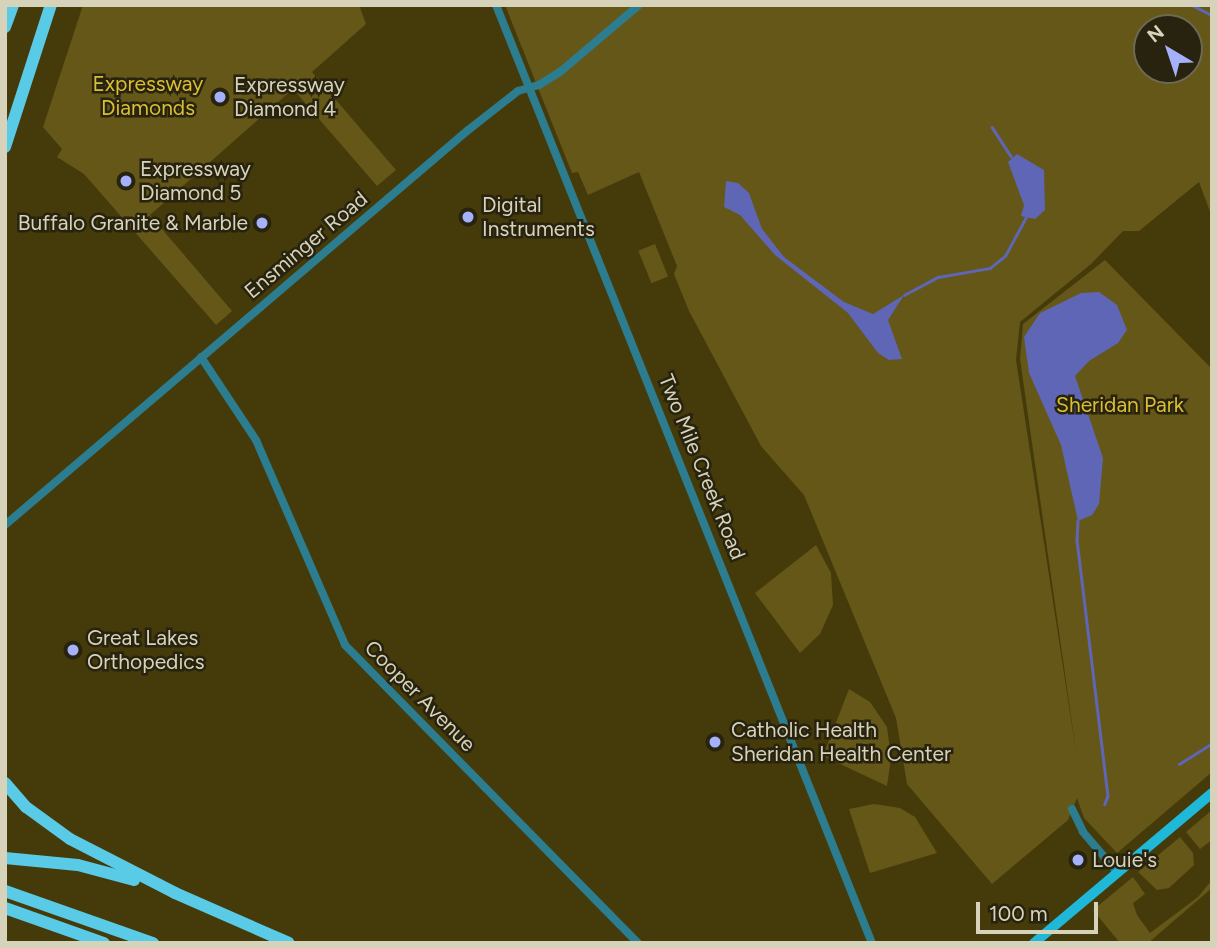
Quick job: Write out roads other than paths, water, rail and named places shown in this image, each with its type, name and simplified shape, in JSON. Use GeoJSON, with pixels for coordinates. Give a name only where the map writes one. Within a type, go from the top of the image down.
{"type":"FeatureCollection","features":[{"type":"Feature","properties":{"kind":"highway"},"geometry":{"type":"LineString","coordinates":[[5,27],[13,5]]}},
{"type":"Feature","properties":{"kind":"highway"},"geometry":{"type":"LineString","coordinates":[[5,147],[51,5]]}},
{"type":"Feature","properties":{"kind":"highway"},"geometry":{"type":"LineString","coordinates":[[5,783],[26,807],[70,839],[175,893],[289,943]]}},
{"type":"Feature","properties":{"kind":"highway"},"geometry":{"type":"LineString","coordinates":[[5,858],[78,865],[175,893]]}},
{"type":"Feature","properties":{"kind":"highway"},"geometry":{"type":"LineString","coordinates":[[5,891],[153,943]]}},
{"type":"Feature","properties":{"kind":"highway"},"geometry":{"type":"LineString","coordinates":[[5,908],[104,943]]}},
{"type":"Feature","properties":{"kind":"main road"},"geometry":{"type":"LineString","coordinates":[[1034,943],[1212,793]]}},
{"type":"Feature","properties":{"kind":"street","name":"Two Mile Creek Road"},"geometry":{"type":"LineString","coordinates":[[496,5],[872,943]]}},
{"type":"Feature","properties":{"kind":"street","name":"Ensminger Road"},"geometry":{"type":"LineString","coordinates":[[5,525],[467,131],[529,88],[560,72],[639,5]]}},
{"type":"Feature","properties":{"kind":"street","name":"Cooper Avenue"},"geometry":{"type":"LineString","coordinates":[[201,357],[256,440],[345,645],[638,943]]}},
{"type":"Feature","properties":{"kind":"street"},"geometry":{"type":"LineString","coordinates":[[1072,809],[1083,832],[1118,873]]}},
{"type":"Feature","properties":{"kind":"water"},"geometry":{"type":"Polygon","coordinates":[[[1017,154],[1044,170],[1045,210],[1035,219],[1021,216],[1024,205],[1008,162],[1017,154]]]}},
{"type":"Feature","properties":{"kind":"water"},"geometry":{"type":"Polygon","coordinates":[[[726,181],[738,183],[749,193],[762,229],[784,257],[844,302],[873,314],[904,295],[888,320],[902,359],[889,360],[878,353],[848,313],[775,255],[740,215],[724,207],[726,181]]]}},
{"type":"Feature","properties":{"kind":"water"},"geometry":{"type":"Polygon","coordinates":[[[1099,292],[1117,305],[1127,330],[1118,343],[1089,361],[1075,376],[1103,458],[1099,504],[1092,515],[1078,521],[1061,445],[1029,373],[1024,337],[1040,313],[1081,293],[1099,292]]]}},
{"type":"Feature","properties":{"kind":"waterway"},"geometry":{"type":"LineString","coordinates":[[1192,5],[1212,15]]}},
{"type":"Feature","properties":{"kind":"waterway"},"geometry":{"type":"LineString","coordinates":[[992,127],[1011,156]]}},
{"type":"Feature","properties":{"kind":"waterway"},"geometry":{"type":"LineString","coordinates":[[904,295],[938,277],[990,268],[1005,256],[1026,217]]}},
{"type":"Feature","properties":{"kind":"waterway"},"geometry":{"type":"LineString","coordinates":[[1078,521],[1077,540],[1108,796],[1105,804]]}},
{"type":"Feature","properties":{"kind":"waterway"},"geometry":{"type":"LineString","coordinates":[[1179,764],[1212,743]]}},
{"type":"Feature","properties":{"kind":"place","name":"Expressway Diamond 4"},"geometry":{"type":"Point","coordinates":[220,97]}},
{"type":"Feature","properties":{"kind":"place","name":"Expressway Diamond 5"},"geometry":{"type":"Point","coordinates":[126,181]}},
{"type":"Feature","properties":{"kind":"place","name":"Digital Instruments"},"geometry":{"type":"Point","coordinates":[468,217]}},
{"type":"Feature","properties":{"kind":"place","name":"Buffalo Granite & Marble"},"geometry":{"type":"Point","coordinates":[262,223]}},
{"type":"Feature","properties":{"kind":"place","name":"Great Lakes Orthopedics"},"geometry":{"type":"Point","coordinates":[73,650]}},
{"type":"Feature","properties":{"kind":"place","name":"Catholic Health Sheridan Health Center"},"geometry":{"type":"Point","coordinates":[715,742]}},
{"type":"Feature","properties":{"kind":"place","name":"Louie's"},"geometry":{"type":"Point","coordinates":[1078,860]}},
{"type":"Feature","properties":{"kind":"park label","name":"Expressway Diamonds"},"geometry":{"type":"Point","coordinates":[148,96]}},
{"type":"Feature","properties":{"kind":"park label","name":"Sheridan Park"},"geometry":{"type":"Point","coordinates":[1120,405]}}]}
